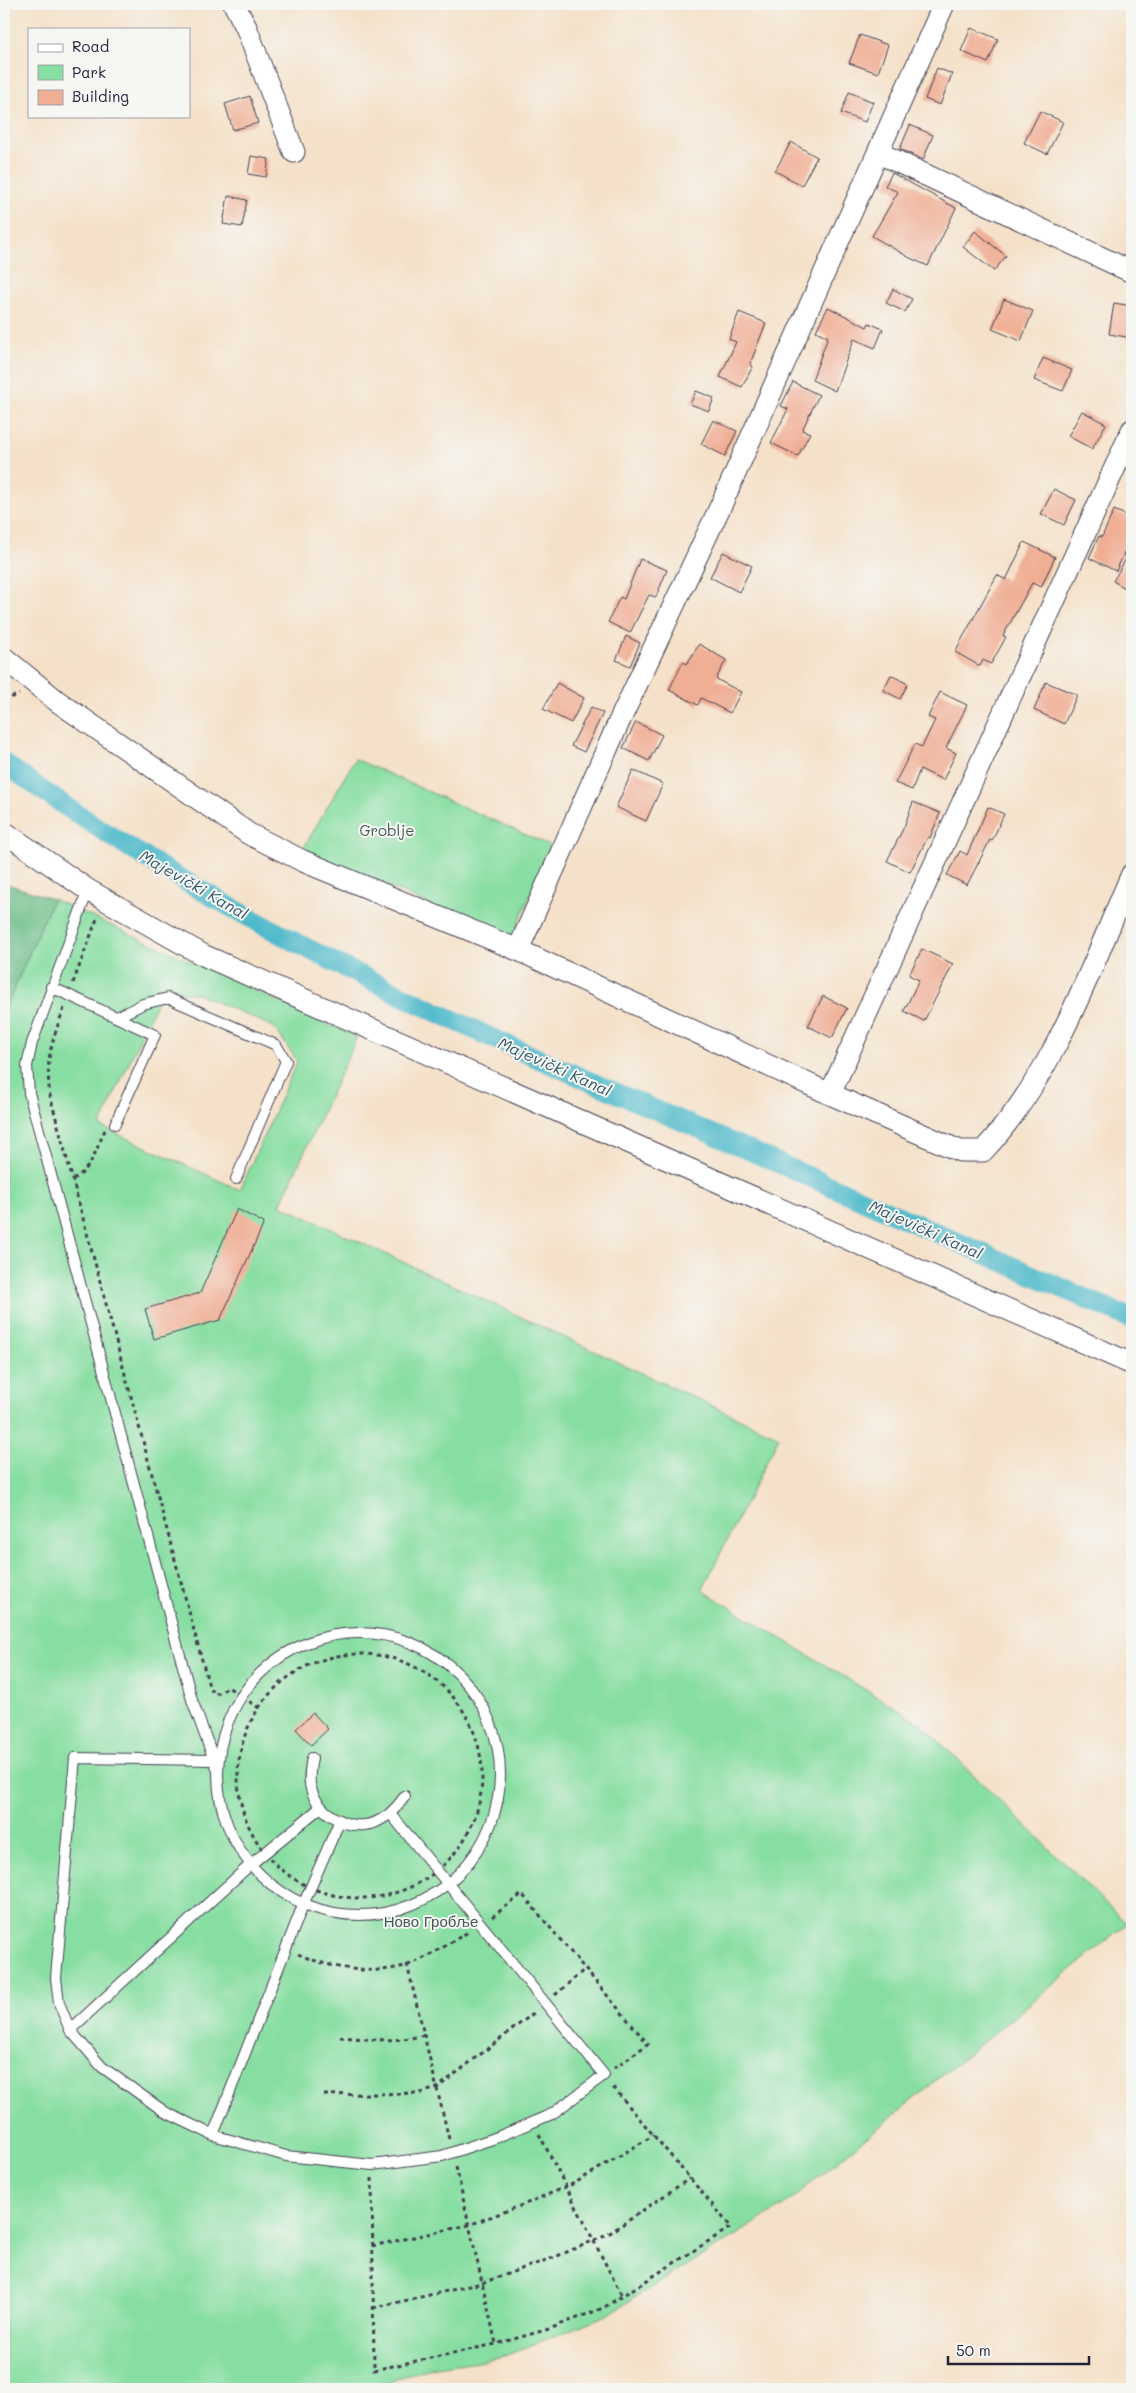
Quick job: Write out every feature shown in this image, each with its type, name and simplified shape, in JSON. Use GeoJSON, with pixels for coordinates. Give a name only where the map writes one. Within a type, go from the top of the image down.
{"type":"FeatureCollection","features":[{"type":"Feature","properties":{"kind":"street"},"geometry":{"type":"LineString","coordinates":[[234,4],[246,27],[294,152]]}},
{"type":"Feature","properties":{"kind":"street"},"geometry":{"type":"LineString","coordinates":[[518,950],[618,724],[722,504],[944,4]]}},
{"type":"Feature","properties":{"kind":"street"},"geometry":{"type":"LineString","coordinates":[[879,154],[1132,272]]}},
{"type":"Feature","properties":{"kind":"street"},"geometry":{"type":"LineString","coordinates":[[830,1094],[1132,430]]}},
{"type":"Feature","properties":{"kind":"street"},"geometry":{"type":"LineString","coordinates":[[4,658],[57,701],[249,834],[303,861],[518,950],[830,1094],[960,1151],[983,1151],[1007,1125],[1053,1052],[1132,874]]}},
{"type":"Feature","properties":{"kind":"street"},"geometry":{"type":"LineString","coordinates":[[4,832],[97,895],[203,955],[1132,1364]]}},
{"type":"Feature","properties":{"kind":"lane"},"geometry":{"type":"LineString","coordinates":[[97,895],[52,987],[32,1043],[28,1066],[29,1093],[192,1700],[218,1772]]}},
{"type":"Feature","properties":{"kind":"lane"},"geometry":{"type":"LineString","coordinates":[[52,987],[155,1035],[115,1124]]}},
{"type":"Feature","properties":{"kind":"lane"},"geometry":{"type":"LineString","coordinates":[[116,1018],[143,1004],[168,998],[276,1045],[286,1061],[236,1179]]}},
{"type":"Feature","properties":{"kind":"lane"},"geometry":{"type":"LineString","coordinates":[[362,1633],[402,1640],[421,1647],[454,1670],[474,1692],[489,1718],[496,1738],[500,1777],[498,1797],[486,1836],[472,1858],[449,1883],[415,1904],[376,1914],[336,1914],[303,1904],[284,1895],[250,1865],[239,1848],[225,1818],[219,1792],[218,1772],[225,1732],[242,1697],[260,1675],[286,1654],[304,1645],[342,1634],[362,1633]]}},
{"type":"Feature","properties":{"kind":"lane"},"geometry":{"type":"LineString","coordinates":[[214,1760],[75,1758],[56,1978],[59,2003],[70,2030],[102,2068],[165,2112],[213,2135],[286,2156],[372,2165],[442,2156],[495,2138],[552,2114],[604,2075],[390,1813]]}},
{"type":"Feature","properties":{"kind":"lane"},"geometry":{"type":"LineString","coordinates":[[312,1758],[309,1775],[310,1788],[321,1807],[330,1816],[365,1825],[379,1820],[390,1813],[405,1796]]}},
{"type":"Feature","properties":{"kind":"lane"},"geometry":{"type":"LineString","coordinates":[[70,2030],[250,1865],[266,1854],[321,1807]]}},
{"type":"Feature","properties":{"kind":"lane"},"geometry":{"type":"LineString","coordinates":[[213,2135],[303,1904],[340,1820]]}},
{"type":"Feature","properties":{"kind":"path"},"geometry":{"type":"LineString","coordinates":[[97,895],[93,927],[48,1057],[47,1073],[50,1096],[209,1686],[214,1693],[219,1693],[228,1687],[259,1708]]}},
{"type":"Feature","properties":{"kind":"path"},"geometry":{"type":"LineString","coordinates":[[73,1179],[82,1175],[87,1167],[107,1124],[115,1124]]}},
{"type":"Feature","properties":{"kind":"path"},"geometry":{"type":"LineString","coordinates":[[344,1655],[382,1655],[401,1660],[434,1678],[449,1691],[471,1722],[478,1740],[483,1778],[481,1797],[468,1834],[458,1850],[438,1870],[414,1886],[396,1893],[377,1897],[339,1897],[311,1888],[286,1874],[266,1854],[250,1830],[243,1812],[238,1774],[245,1736],[259,1708],[275,1688],[290,1676],[316,1662],[344,1655]]}},
{"type":"Feature","properties":{"kind":"path"},"geometry":{"type":"LineString","coordinates":[[286,1949],[314,1961],[338,1967],[382,1970],[419,1960],[482,1924],[522,1894],[648,2044],[604,2075],[731,2227],[603,2308],[550,2329],[496,2344],[374,2370],[372,2165]]}},
{"type":"Feature","properties":{"kind":"path"},"geometry":{"type":"LineString","coordinates":[[324,2095],[421,2094],[437,2088],[546,2003],[585,1969]]}},
{"type":"Feature","properties":{"kind":"path"},"geometry":{"type":"LineString","coordinates":[[340,2037],[383,2040],[410,2039],[424,2035]]}},
{"type":"Feature","properties":{"kind":"path"},"geometry":{"type":"LineString","coordinates":[[533,2122],[622,2296]]}},
{"type":"Feature","properties":{"kind":"path"},"geometry":{"type":"LineString","coordinates":[[372,2246],[469,2226],[566,2187],[654,2135]]}},
{"type":"Feature","properties":{"kind":"path"},"geometry":{"type":"LineString","coordinates":[[373,2308],[482,2283],[555,2258],[607,2235],[690,2178]]}},
{"type":"Feature","properties":{"kind":"green space","name":"Groblje"},"geometry":{"type":"Polygon","coordinates":[[[355,759],[551,846],[511,941],[303,849],[355,759]]]}},
{"type":"Feature","properties":{"kind":"green space"},"geometry":{"type":"Polygon","coordinates":[[[4,883],[53,899],[4,1012],[4,883]]]}},
{"type":"Feature","properties":{"kind":"green space","name":"Ново Гробље"},"geometry":{"type":"Polygon","coordinates":[[[53,899],[357,1037],[280,1205],[779,1437],[702,1590],[920,1723],[1127,1924],[783,2206],[607,2315],[499,2358],[436,2367],[405,2375],[375,2389],[4,2389],[4,1012],[53,899]],[[161,993],[100,1126],[240,1190],[297,1061],[274,1027],[196,993],[161,993]]]}},
{"type":"Feature","properties":{"kind":"building"},"geometry":{"type":"Polygon","coordinates":[[[971,28],[998,39],[988,63],[961,51],[971,28]]]}},
{"type":"Feature","properties":{"kind":"building"},"geometry":{"type":"Polygon","coordinates":[[[860,35],[888,45],[878,73],[849,63],[860,35]]]}},
{"type":"Feature","properties":{"kind":"building"},"geometry":{"type":"Polygon","coordinates":[[[937,68],[952,74],[940,105],[925,99],[937,68]]]}},
{"type":"Feature","properties":{"kind":"building"},"geometry":{"type":"Polygon","coordinates":[[[849,92],[873,102],[865,122],[841,113],[849,92]]]}},
{"type":"Feature","properties":{"kind":"building"},"geometry":{"type":"Polygon","coordinates":[[[250,96],[258,123],[233,130],[225,104],[250,96]]]}},
{"type":"Feature","properties":{"kind":"building"},"geometry":{"type":"Polygon","coordinates":[[[1040,111],[1063,122],[1047,154],[1024,143],[1040,111]]]}},
{"type":"Feature","properties":{"kind":"building"},"geometry":{"type":"Polygon","coordinates":[[[910,125],[933,135],[923,160],[900,149],[910,125]]]}},
{"type":"Feature","properties":{"kind":"building"},"geometry":{"type":"Polygon","coordinates":[[[791,142],[817,157],[802,185],[775,171],[791,142]]]}},
{"type":"Feature","properties":{"kind":"building"},"geometry":{"type":"Polygon","coordinates":[[[251,156],[269,159],[266,177],[248,174],[251,156]]]}},
{"type":"Feature","properties":{"kind":"building"},"geometry":{"type":"Polygon","coordinates":[[[892,173],[956,208],[928,266],[872,236],[898,192],[885,186],[892,173]]]}},
{"type":"Feature","properties":{"kind":"building"},"geometry":{"type":"Polygon","coordinates":[[[228,196],[247,200],[242,227],[223,224],[228,196]]]}},
{"type":"Feature","properties":{"kind":"building"},"geometry":{"type":"Polygon","coordinates":[[[975,231],[1006,256],[994,271],[963,247],[975,231]]]}},
{"type":"Feature","properties":{"kind":"building"},"geometry":{"type":"Polygon","coordinates":[[[893,289],[912,299],[905,312],[886,303],[893,289]]]}},
{"type":"Feature","properties":{"kind":"building"},"geometry":{"type":"Polygon","coordinates":[[[1004,299],[1033,311],[1021,341],[992,329],[1004,299]]]}},
{"type":"Feature","properties":{"kind":"building"},"geometry":{"type":"Polygon","coordinates":[[[1114,303],[1132,306],[1132,338],[1109,334],[1114,303]]]}},
{"type":"Feature","properties":{"kind":"building"},"geometry":{"type":"Polygon","coordinates":[[[828,307],[867,327],[869,323],[883,329],[875,348],[854,339],[835,391],[812,380],[828,337],[816,331],[828,307]]]}},
{"type":"Feature","properties":{"kind":"building"},"geometry":{"type":"Polygon","coordinates":[[[739,312],[766,323],[750,364],[753,366],[742,387],[720,377],[736,342],[729,339],[739,312]]]}},
{"type":"Feature","properties":{"kind":"building"},"geometry":{"type":"Polygon","coordinates":[[[1043,358],[1072,370],[1063,391],[1034,380],[1043,358]]]}},
{"type":"Feature","properties":{"kind":"building"},"geometry":{"type":"Polygon","coordinates":[[[793,382],[819,395],[802,430],[810,433],[798,456],[771,443],[788,409],[781,406],[793,382]]]}},
{"type":"Feature","properties":{"kind":"building"},"geometry":{"type":"Polygon","coordinates":[[[696,391],[714,398],[709,411],[690,404],[696,391]]]}},
{"type":"Feature","properties":{"kind":"building"},"geometry":{"type":"Polygon","coordinates":[[[1082,411],[1106,424],[1092,449],[1068,436],[1082,411]]]}},
{"type":"Feature","properties":{"kind":"building"},"geometry":{"type":"Polygon","coordinates":[[[713,420],[737,431],[725,456],[701,444],[713,420]]]}},
{"type":"Feature","properties":{"kind":"building"},"geometry":{"type":"Polygon","coordinates":[[[1054,489],[1076,500],[1064,525],[1041,514],[1054,489]]]}},
{"type":"Feature","properties":{"kind":"building"},"geometry":{"type":"Polygon","coordinates":[[[1114,510],[1132,518],[1132,536],[1116,571],[1089,558],[1099,536],[1102,537],[1114,510]]]}},
{"type":"Feature","properties":{"kind":"building"},"geometry":{"type":"Polygon","coordinates":[[[1024,542],[1055,557],[1041,587],[1032,583],[1003,636],[1006,637],[991,664],[983,660],[980,666],[955,652],[997,575],[1006,580],[1024,542]]]}},
{"type":"Feature","properties":{"kind":"building"},"geometry":{"type":"Polygon","coordinates":[[[1132,549],[1132,592],[1113,581],[1132,549]]]}},
{"type":"Feature","properties":{"kind":"building"},"geometry":{"type":"Polygon","coordinates":[[[723,552],[752,566],[739,592],[710,577],[723,552]]]}},
{"type":"Feature","properties":{"kind":"building"},"geometry":{"type":"Polygon","coordinates":[[[640,559],[667,570],[656,597],[649,595],[630,633],[608,622],[620,597],[624,599],[640,559]]]}},
{"type":"Feature","properties":{"kind":"building"},"geometry":{"type":"Polygon","coordinates":[[[626,636],[640,643],[630,666],[616,660],[626,636]]]}},
{"type":"Feature","properties":{"kind":"building"},"geometry":{"type":"Polygon","coordinates":[[[699,644],[726,660],[716,679],[741,692],[730,713],[701,698],[698,705],[669,690],[683,662],[687,664],[699,644]]]}},
{"type":"Feature","properties":{"kind":"building"},"geometry":{"type":"Polygon","coordinates":[[[891,675],[908,684],[900,699],[883,690],[891,675]]]}},
{"type":"Feature","properties":{"kind":"building"},"geometry":{"type":"Polygon","coordinates":[[[1046,682],[1077,695],[1064,724],[1034,710],[1046,682]]]}},
{"type":"Feature","properties":{"kind":"building"},"geometry":{"type":"Polygon","coordinates":[[[557,683],[584,698],[571,723],[543,709],[557,683]]]}},
{"type":"Feature","properties":{"kind":"building"},"geometry":{"type":"Polygon","coordinates":[[[940,692],[967,705],[946,748],[956,753],[943,780],[920,769],[912,790],[895,783],[915,744],[922,747],[935,720],[928,717],[940,692]]]}},
{"type":"Feature","properties":{"kind":"building"},"geometry":{"type":"Polygon","coordinates":[[[591,707],[603,713],[584,752],[571,746],[591,707]]]}},
{"type":"Feature","properties":{"kind":"building"},"geometry":{"type":"Polygon","coordinates":[[[636,722],[662,735],[649,761],[623,748],[636,722]]]}},
{"type":"Feature","properties":{"kind":"building"},"geometry":{"type":"Polygon","coordinates":[[[633,770],[663,784],[646,821],[616,807],[633,770]]]}},
{"type":"Feature","properties":{"kind":"building"},"geometry":{"type":"Polygon","coordinates":[[[913,802],[940,813],[930,838],[928,837],[910,872],[887,861],[904,827],[913,802]]]}},
{"type":"Feature","properties":{"kind":"building"},"geometry":{"type":"Polygon","coordinates":[[[988,807],[1004,814],[992,841],[990,840],[967,885],[947,875],[960,851],[967,855],[988,807]]]}},
{"type":"Feature","properties":{"kind":"building"},"geometry":{"type":"Polygon","coordinates":[[[922,949],[953,964],[924,1021],[904,1011],[919,980],[909,975],[922,949]]]}},
{"type":"Feature","properties":{"kind":"building"},"geometry":{"type":"Polygon","coordinates":[[[823,996],[847,1008],[832,1038],[808,1026],[823,996]]]}},
{"type":"Feature","properties":{"kind":"building"},"geometry":{"type":"Polygon","coordinates":[[[237,1209],[264,1223],[220,1320],[154,1339],[145,1309],[200,1293],[237,1209]]]}},
{"type":"Feature","properties":{"kind":"building"},"geometry":{"type":"Polygon","coordinates":[[[313,1713],[328,1729],[311,1745],[296,1729],[313,1713]]]}},
{"type":"Feature","properties":{"kind":"waterway","name":"Majevički Kanal"},"geometry":{"type":"LineString","coordinates":[[4,763],[87,821],[173,874],[261,924],[351,971],[535,1057],[1132,1319]]}}]}
